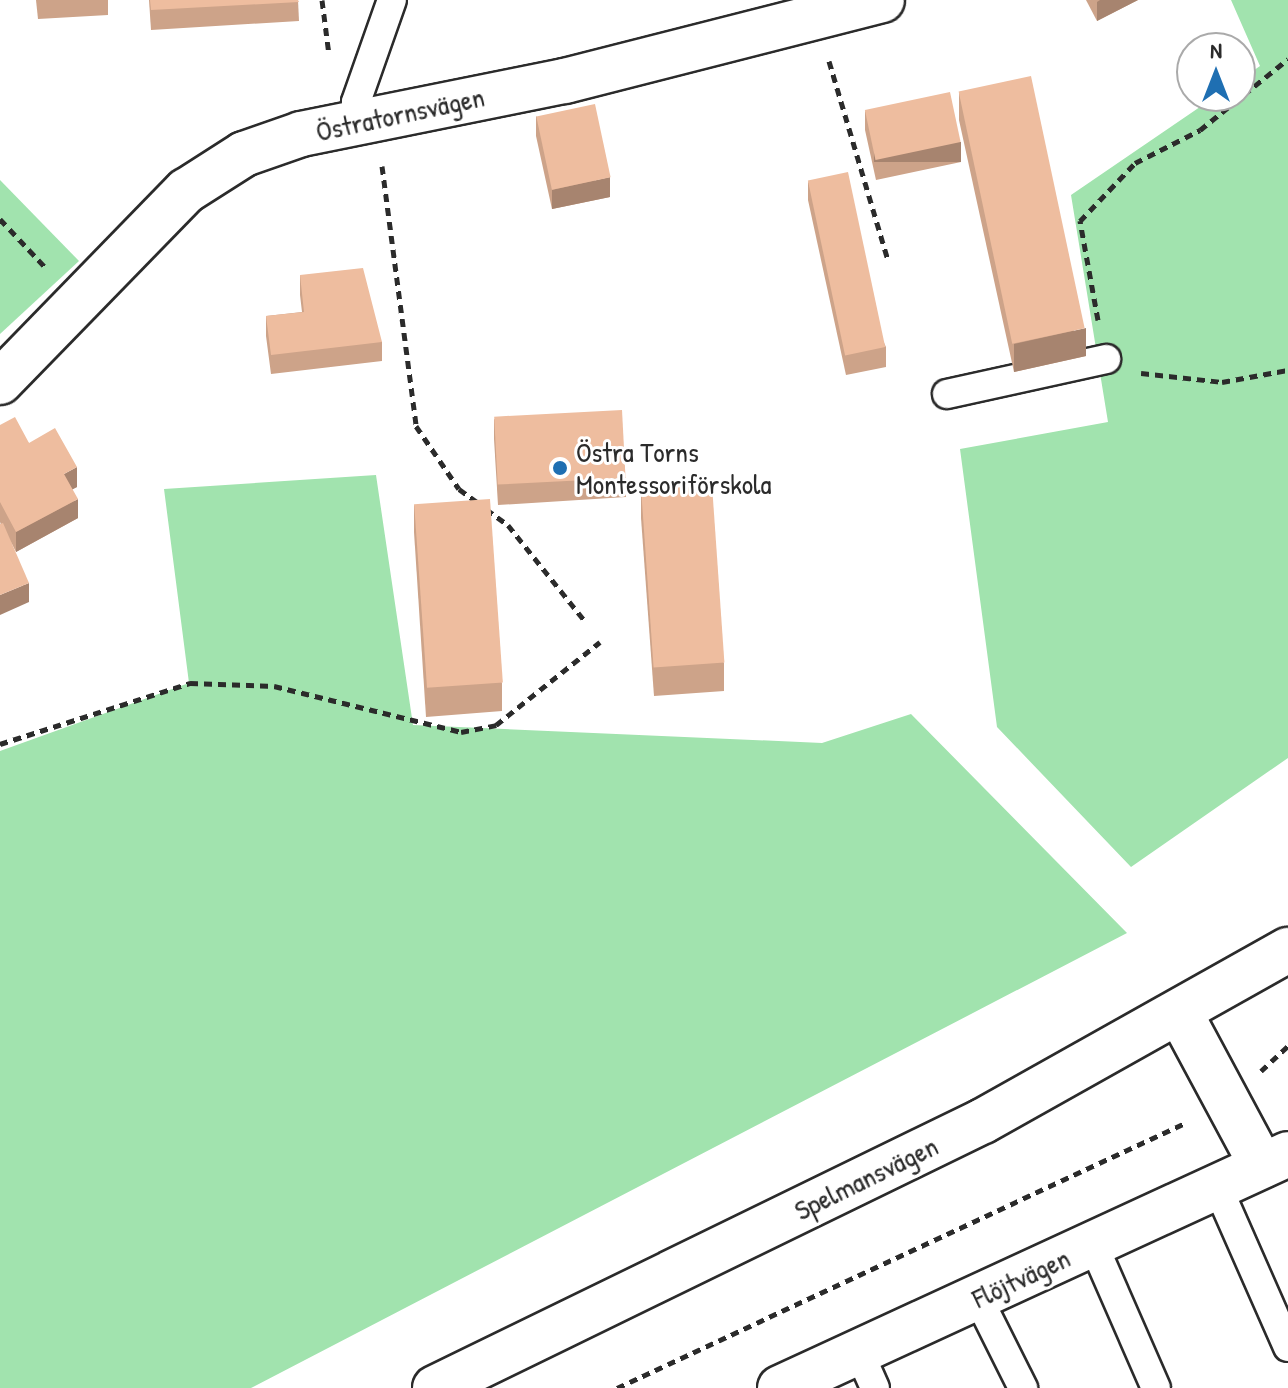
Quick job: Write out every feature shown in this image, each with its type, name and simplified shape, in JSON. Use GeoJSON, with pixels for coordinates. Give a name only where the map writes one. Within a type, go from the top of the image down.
{"type":"FeatureCollection","features":[{"type":"Feature","properties":{"kind":"street","name":"Östratornsvägen"},"geometry":{"type":"LineString","coordinates":[[0,382],[213,170],[301,134],[565,81],[816,20],[882,0]]}},
{"type":"Feature","properties":{"kind":"street","name":"Spelmansvägen"},"geometry":{"type":"LineString","coordinates":[[435,1388],[983,1121],[1181,1015],[1288,950]]}},
{"type":"Feature","properties":{"kind":"street","name":"Flöjtvägen"},"geometry":{"type":"LineString","coordinates":[[780,1388],[867,1370],[978,1298],[1275,1160],[1227,1102],[1181,1015]]}},
{"type":"Feature","properties":{"kind":"lane"},"geometry":{"type":"LineString","coordinates":[[368,119],[356,102],[392,0]]}},
{"type":"Feature","properties":{"kind":"lane"},"geometry":{"type":"LineString","coordinates":[[947,394],[1106,359]]}},
{"type":"Feature","properties":{"kind":"lane"},"geometry":{"type":"LineString","coordinates":[[1217,1186],[1288,1347]]}},
{"type":"Feature","properties":{"kind":"lane"},"geometry":{"type":"LineString","coordinates":[[1093,1244],[1156,1388]]}},
{"type":"Feature","properties":{"kind":"lane"},"geometry":{"type":"LineString","coordinates":[[978,1298],[1023,1388]]}},
{"type":"Feature","properties":{"kind":"path"},"geometry":{"type":"LineString","coordinates":[[816,20],[888,260]]}},
{"type":"Feature","properties":{"kind":"path"},"geometry":{"type":"LineString","coordinates":[[1288,59],[1200,130],[1135,163],[1080,221],[1106,359],[1154,378],[1222,382],[1288,370]]}},
{"type":"Feature","properties":{"kind":"path"},"geometry":{"type":"LineString","coordinates":[[368,119],[416,426],[459,489],[508,525],[584,620]]}},
{"type":"Feature","properties":{"kind":"path"},"geometry":{"type":"LineString","coordinates":[[0,219],[78,303]]}},
{"type":"Feature","properties":{"kind":"path"},"geometry":{"type":"LineString","coordinates":[[0,744],[190,683],[274,686],[461,732],[496,725],[600,642]]}},
{"type":"Feature","properties":{"kind":"path"},"geometry":{"type":"LineString","coordinates":[[617,1388],[1049,1192],[1227,1102],[1288,1046]]}},
{"type":"Feature","properties":{"kind":"green space"},"geometry":{"type":"Polygon","coordinates":[[[1231,0],[1288,0],[1288,758],[1131,867],[997,727],[960,449],[1108,422],[1071,195],[1193,112],[1256,112],[1256,69],[1260,66],[1256,57],[1256,32],[1245,32],[1231,0]]]}},
{"type":"Feature","properties":{"kind":"green space"},"geometry":{"type":"Polygon","coordinates":[[[0,180],[79,261],[0,334],[0,180]]]}},
{"type":"Feature","properties":{"kind":"green space"},"geometry":{"type":"Polygon","coordinates":[[[376,475],[413,725],[822,743],[911,714],[1127,933],[251,1388],[0,1388],[0,751],[189,683],[164,489],[376,475]]]}},
{"type":"Feature","properties":{"kind":"building"},"geometry":{"type":"Polygon","coordinates":[[[150,0],[298,0],[299,2],[151,10],[150,0]]]}},
{"type":"Feature","properties":{"kind":"building"},"geometry":{"type":"Polygon","coordinates":[[[1031,76],[1085,328],[1012,344],[959,91],[1031,76]]]}},
{"type":"Feature","properties":{"kind":"building"},"geometry":{"type":"Polygon","coordinates":[[[950,92],[961,142],[876,160],[865,110],[950,92]]]}},
{"type":"Feature","properties":{"kind":"building"},"geometry":{"type":"Polygon","coordinates":[[[595,104],[611,177],[552,190],[536,116],[595,104]]]}},
{"type":"Feature","properties":{"kind":"building"},"geometry":{"type":"Polygon","coordinates":[[[848,172],[885,347],[845,356],[808,181],[848,172]]]}},
{"type":"Feature","properties":{"kind":"building"},"geometry":{"type":"Polygon","coordinates":[[[363,268],[382,342],[271,355],[266,316],[304,312],[300,275],[363,268]]]}},
{"type":"Feature","properties":{"kind":"building","name":"Östra Torns Montessoriförskola"},"geometry":{"type":"Polygon","coordinates":[[[622,410],[626,478],[498,485],[494,417],[622,410]]]}},
{"type":"Feature","properties":{"kind":"building"},"geometry":{"type":"Polygon","coordinates":[[[15,417],[29,443],[55,428],[77,467],[64,474],[78,499],[16,532],[0,502],[0,425],[15,417]]]}},
{"type":"Feature","properties":{"kind":"building"},"geometry":{"type":"Polygon","coordinates":[[[712,485],[724,663],[654,668],[641,490],[712,485]]]}},
{"type":"Feature","properties":{"kind":"building"},"geometry":{"type":"Polygon","coordinates":[[[490,499],[503,683],[427,688],[414,504],[490,499]]]}},
{"type":"Feature","properties":{"kind":"building"},"geometry":{"type":"Polygon","coordinates":[[[3,523],[29,583],[0,595],[0,524],[3,523]]]}},
{"type":"Feature","properties":{"kind":"place","name":"Östra Torns Montessoriförskola"},"geometry":{"type":"Point","coordinates":[560,468]}}]}
